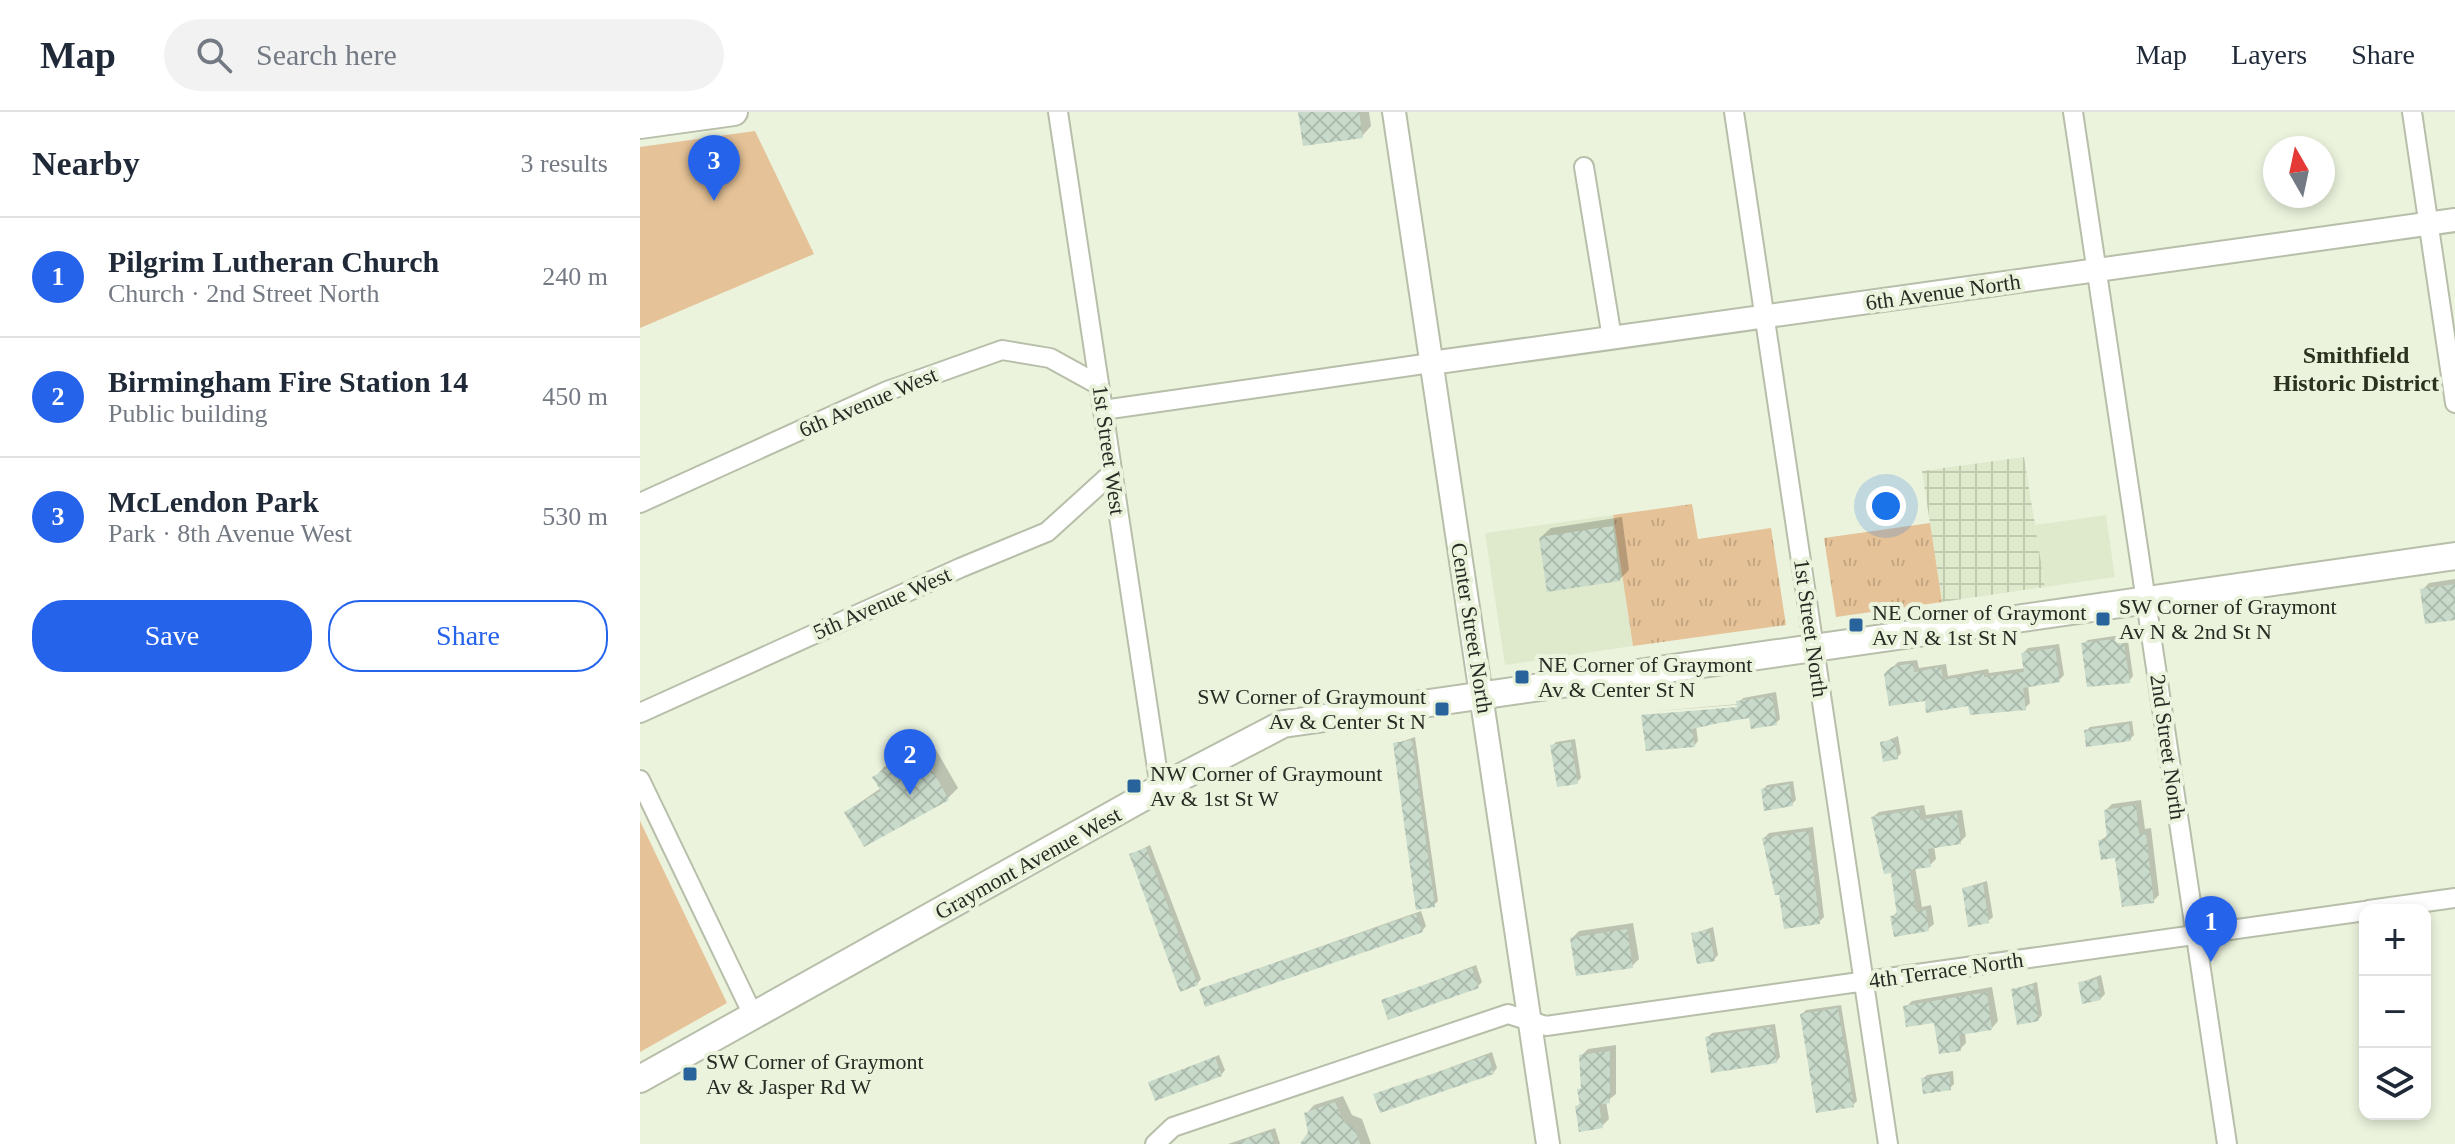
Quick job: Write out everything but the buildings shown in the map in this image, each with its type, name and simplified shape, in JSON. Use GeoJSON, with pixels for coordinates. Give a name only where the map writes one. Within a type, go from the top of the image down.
{"type":"FeatureCollection","features":[{"type":"Feature","properties":{"kind":"main road"},"geometry":{"type":"LineString","coordinates":[[640,125],[726,113]]}},
{"type":"Feature","properties":{"kind":"main road","name":"Graymont Avenue West"},"geometry":{"type":"LineString","coordinates":[[640,1079],[1160,788],[1283,724],[2455,556]]}},
{"type":"Feature","properties":{"kind":"street","name":"1st Street West"},"geometry":{"type":"LineString","coordinates":[[1058,112],[1160,788]]}},
{"type":"Feature","properties":{"kind":"street","name":"Center Street North"},"geometry":{"type":"LineString","coordinates":[[1394,112],[1548,1144]]}},
{"type":"Feature","properties":{"kind":"street","name":"1st Street North"},"geometry":{"type":"LineString","coordinates":[[1734,112],[1888,1144]]}},
{"type":"Feature","properties":{"kind":"street","name":"2nd Street North"},"geometry":{"type":"LineString","coordinates":[[2073,112],[2227,1144]]}},
{"type":"Feature","properties":{"kind":"street"},"geometry":{"type":"LineString","coordinates":[[2412,112],[2455,403]]}},
{"type":"Feature","properties":{"kind":"street"},"geometry":{"type":"LineString","coordinates":[[1584,167],[1612,338]]}},
{"type":"Feature","properties":{"kind":"street","name":"6th Avenue North"},"geometry":{"type":"LineString","coordinates":[[1431,363],[2455,220]]}},
{"type":"Feature","properties":{"kind":"street","name":"6th Avenue West"},"geometry":{"type":"LineString","coordinates":[[640,503],[887,391],[1002,350],[1050,358],[1099,385]]}},
{"type":"Feature","properties":{"kind":"street"},"geometry":{"type":"LineString","coordinates":[[1103,410],[1431,363]]}},
{"type":"Feature","properties":{"kind":"street","name":"5th Avenue West"},"geometry":{"type":"LineString","coordinates":[[640,713],[1047,532],[1111,474]]}},
{"type":"Feature","properties":{"kind":"street"},"geometry":{"type":"LineString","coordinates":[[640,780],[754,1017]]}},
{"type":"Feature","properties":{"kind":"street","name":"4th Terrace North"},"geometry":{"type":"LineString","coordinates":[[2411,904],[2455,898]]}},
{"type":"Feature","properties":{"kind":"street","name":"4th Terrace North"},"geometry":{"type":"LineString","coordinates":[[1155,1144],[1173,1127],[1508,1014],[1529,1018],[1546,1026],[2359,911]]}},
{"type":"Feature","properties":{"kind":"shaded area"},"geometry":{"type":"Polygon","coordinates":[[[2024,457],[2045,587],[1942,602],[1922,471],[2024,457]]]}},
{"type":"Feature","properties":{"kind":"shaded area"},"geometry":{"type":"Polygon","coordinates":[[[1613,515],[1633,646],[1505,665],[1485,533],[1613,515]]]}},
{"type":"Feature","properties":{"kind":"shaded area"},"geometry":{"type":"Polygon","coordinates":[[[2106,515],[2115,577],[2045,587],[2035,525],[2106,515]]]}},
{"type":"Feature","properties":{"kind":"green space"},"geometry":{"type":"Polygon","coordinates":[[[755,131],[814,254],[640,328],[640,147],[755,131]]]}},
{"type":"Feature","properties":{"kind":"green space"},"geometry":{"type":"Polygon","coordinates":[[[1692,504],[1698,539],[1771,528],[1786,625],[1633,646],[1613,515],[1692,504]]]}},
{"type":"Feature","properties":{"kind":"green space"},"geometry":{"type":"Polygon","coordinates":[[[1930,523],[1942,602],[1836,617],[1824,538],[1930,523]]]}},
{"type":"Feature","properties":{"kind":"green space"},"geometry":{"type":"Polygon","coordinates":[[[640,821],[727,1003],[640,1052],[640,821]]]}},
{"type":"Feature","properties":{"kind":"place","name":"McLendon Park"},"geometry":{"type":"Point","coordinates":[714,201]}},
{"type":"Feature","properties":{"kind":"place","name":"SW Corner of Graymont Av N & 2nd St N"},"geometry":{"type":"Point","coordinates":[2103,619]}},
{"type":"Feature","properties":{"kind":"place","name":"NE Corner of Graymont Av N & 1st St N"},"geometry":{"type":"Point","coordinates":[1856,625]}},
{"type":"Feature","properties":{"kind":"place","name":"NE Corner of Graymont Av & Center St N"},"geometry":{"type":"Point","coordinates":[1522,677]}},
{"type":"Feature","properties":{"kind":"place","name":"SW Corner of Graymount Av & Center St N"},"geometry":{"type":"Point","coordinates":[1442,709]}},
{"type":"Feature","properties":{"kind":"place","name":"NW Corner of Graymount Av & 1st St W"},"geometry":{"type":"Point","coordinates":[1134,786]}},
{"type":"Feature","properties":{"kind":"place","name":"Birmingham Fire Station 14"},"geometry":{"type":"Point","coordinates":[910,795]}},
{"type":"Feature","properties":{"kind":"place","name":"Pilgrim Lutheran Church"},"geometry":{"type":"Point","coordinates":[2211,962]}},
{"type":"Feature","properties":{"kind":"place","name":"SW Corner of Graymont Av & Jasper Rd W"},"geometry":{"type":"Point","coordinates":[690,1074]}},
{"type":"Feature","properties":{"kind":"district","name":"Smithfield Historic District"},"geometry":{"type":"Point","coordinates":[2356,369]}}]}
